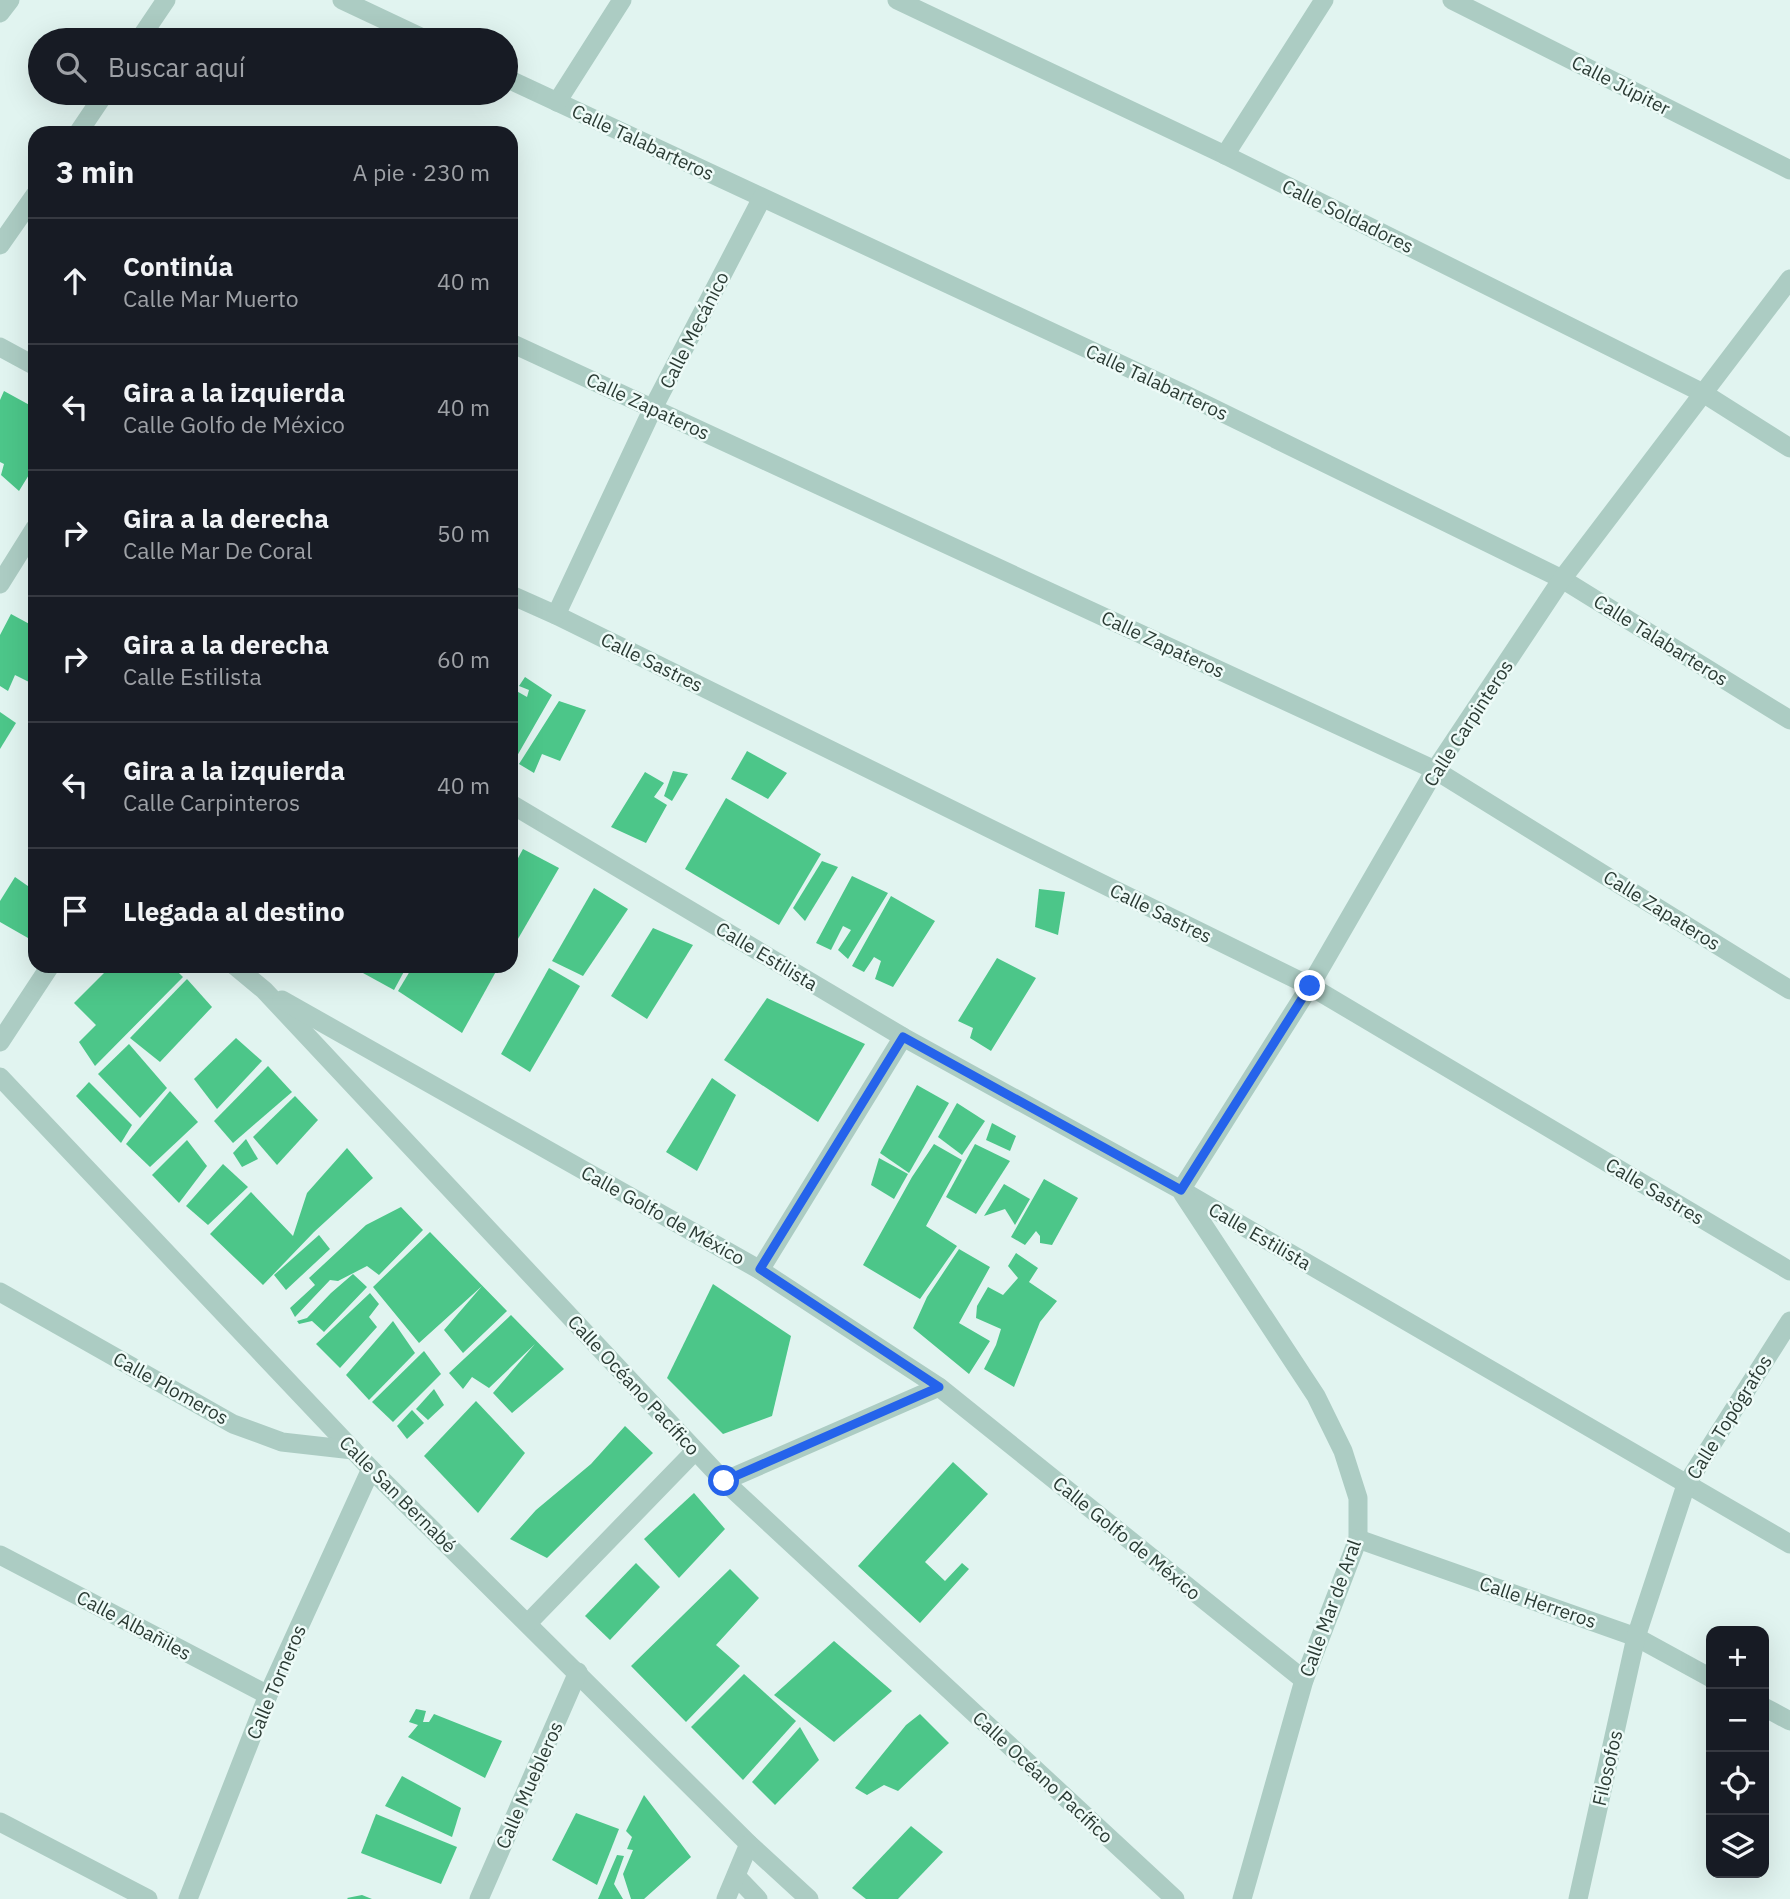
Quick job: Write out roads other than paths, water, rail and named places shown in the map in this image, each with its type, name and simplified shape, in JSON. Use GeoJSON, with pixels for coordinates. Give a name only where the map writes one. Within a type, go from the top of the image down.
{"type":"FeatureCollection","features":[{"type":"Feature","properties":{"kind":"street"},"geometry":{"type":"LineString","coordinates":[[0,13],[10,0]]}},
{"type":"Feature","properties":{"kind":"street"},"geometry":{"type":"LineString","coordinates":[[147,28],[166,0]]}},
{"type":"Feature","properties":{"kind":"street"},"geometry":{"type":"LineString","coordinates":[[342,0],[402,28]]}},
{"type":"Feature","properties":{"kind":"street"},"geometry":{"type":"LineString","coordinates":[[557,102],[622,0]]}},
{"type":"Feature","properties":{"kind":"street","name":"Calle Soldadores"},"geometry":{"type":"LineString","coordinates":[[897,0],[1225,155],[1703,393],[1790,448]]}},
{"type":"Feature","properties":{"kind":"street"},"geometry":{"type":"LineString","coordinates":[[1225,155],[1324,0]]}},
{"type":"Feature","properties":{"kind":"street","name":"Calle Júpiter"},"geometry":{"type":"LineString","coordinates":[[1452,0],[1790,170]]}},
{"type":"Feature","properties":{"kind":"street","name":"Calle Talabarteros"},"geometry":{"type":"LineString","coordinates":[[518,84],[1180,392],[1562,579],[1790,720]]}},
{"type":"Feature","properties":{"kind":"street"},"geometry":{"type":"LineString","coordinates":[[83,126],[97,105]]}},
{"type":"Feature","properties":{"kind":"street","name":"Calle Mecánico"},"geometry":{"type":"LineString","coordinates":[[556,615],[653,408],[762,198]]}},
{"type":"Feature","properties":{"kind":"street"},"geometry":{"type":"LineString","coordinates":[[0,245],[28,205]]}},
{"type":"Feature","properties":{"kind":"street","name":"Calle Carpinteros"},"geometry":{"type":"LineString","coordinates":[[1181,1190],[1310,986],[1435,770],[1562,579],[1790,279]]}},
{"type":"Feature","properties":{"kind":"street"},"geometry":{"type":"LineString","coordinates":[[0,347],[28,362]]}},
{"type":"Feature","properties":{"kind":"street","name":"Calle Zapateros"},"geometry":{"type":"LineString","coordinates":[[518,347],[1435,770],[1790,990]]}},
{"type":"Feature","properties":{"kind":"street"},"geometry":{"type":"LineString","coordinates":[[0,583],[28,539]]}},
{"type":"Feature","properties":{"kind":"street","name":"Calle Sastres"},"geometry":{"type":"LineString","coordinates":[[518,598],[1310,986],[1790,1271]]}},
{"type":"Feature","properties":{"kind":"street","name":"Calle Estilista"},"geometry":{"type":"LineString","coordinates":[[518,808],[903,1037],[1181,1190],[1790,1544]]}},
{"type":"Feature","properties":{"kind":"street"},"geometry":{"type":"LineString","coordinates":[[0,1042],[45,973]]}},
{"type":"Feature","properties":{"kind":"street","name":"Calle Océano Pacífico"},"geometry":{"type":"LineString","coordinates":[[243,973],[264,990],[724,1481],[1174,1899]]}},
{"type":"Feature","properties":{"kind":"street","name":"Calle Golfo de México"},"geometry":{"type":"LineString","coordinates":[[264,990],[760,1269],[939,1387],[1304,1681]]}},
{"type":"Feature","properties":{"kind":"street"},"geometry":{"type":"LineString","coordinates":[[760,1269],[903,1037]]}},
{"type":"Feature","properties":{"kind":"street","name":"Calle San Bernabé"},"geometry":{"type":"LineString","coordinates":[[0,1077],[371,1469],[749,1844],[789,1892],[809,1899]]}},
{"type":"Feature","properties":{"kind":"street","name":"Calle Mar de Aral"},"geometry":{"type":"LineString","coordinates":[[1181,1190],[1316,1396],[1343,1451],[1358,1498],[1358,1539],[1304,1681],[1242,1899]]}},
{"type":"Feature","properties":{"kind":"street","name":"Calle Plomeros"},"geometry":{"type":"LineString","coordinates":[[0,1292],[233,1424],[282,1442],[353,1450]]}},
{"type":"Feature","properties":{"kind":"street","name":"Calle Topógrafos"},"geometry":{"type":"LineString","coordinates":[[1636,1637],[1686,1485],[1790,1321]]}},
{"type":"Feature","properties":{"kind":"street"},"geometry":{"type":"LineString","coordinates":[[724,1481],[939,1387]]}},
{"type":"Feature","properties":{"kind":"street"},"geometry":{"type":"LineString","coordinates":[[528,1623],[695,1451]]}},
{"type":"Feature","properties":{"kind":"street","name":"Calle Torneros"},"geometry":{"type":"LineString","coordinates":[[188,1899],[268,1695],[371,1469]]}},
{"type":"Feature","properties":{"kind":"street","name":"Calle Herreros"},"geometry":{"type":"LineString","coordinates":[[1358,1539],[1636,1637],[1706,1675]]}},
{"type":"Feature","properties":{"kind":"street","name":"Calle Albañiles"},"geometry":{"type":"LineString","coordinates":[[0,1555],[268,1695]]}},
{"type":"Feature","properties":{"kind":"street","name":"Filosofos"},"geometry":{"type":"LineString","coordinates":[[1578,1899],[1636,1637]]}},
{"type":"Feature","properties":{"kind":"street","name":"Calle Muebleros"},"geometry":{"type":"LineString","coordinates":[[479,1899],[578,1672]]}},
{"type":"Feature","properties":{"kind":"street"},"geometry":{"type":"LineString","coordinates":[[1769,1710],[1790,1721]]}},
{"type":"Feature","properties":{"kind":"street"},"geometry":{"type":"LineString","coordinates":[[0,1822],[148,1899]]}},
{"type":"Feature","properties":{"kind":"street"},"geometry":{"type":"LineString","coordinates":[[726,1899],[749,1844]]}},
{"type":"Feature","properties":{"kind":"street"},"geometry":{"type":"LineString","coordinates":[[736,1876],[758,1899]]}}]}
